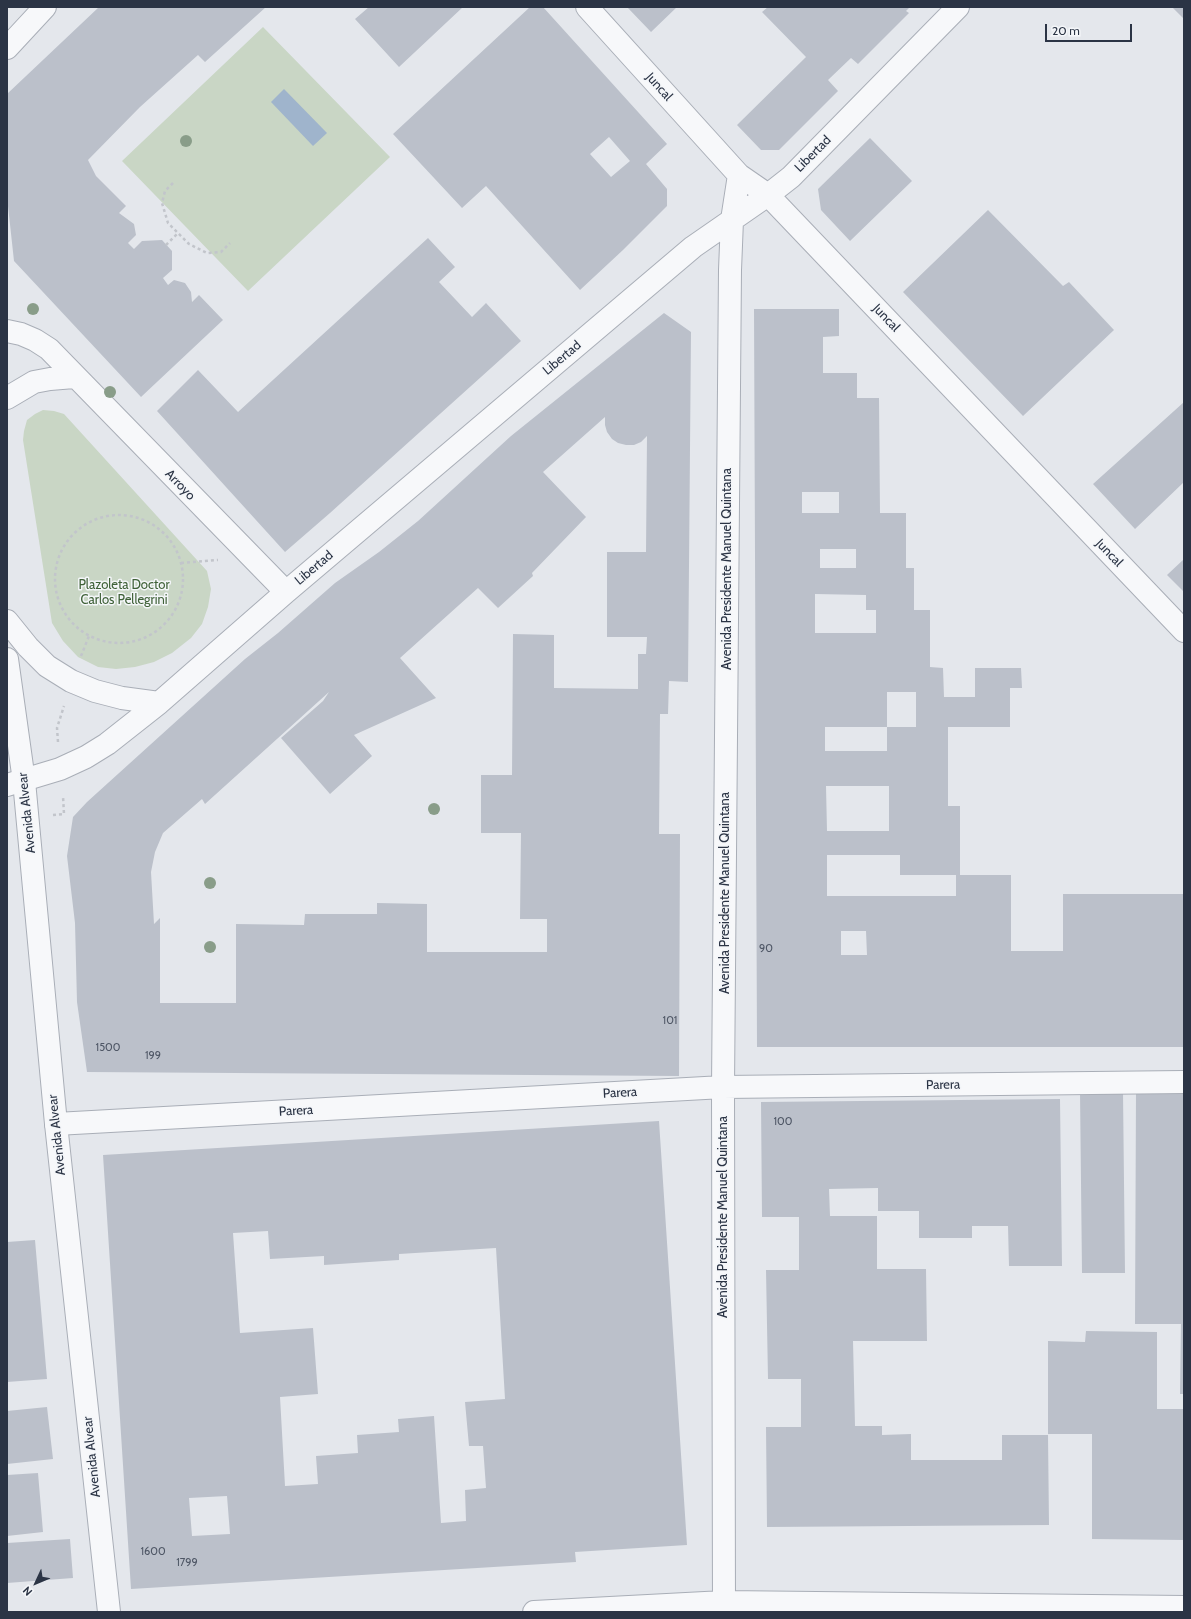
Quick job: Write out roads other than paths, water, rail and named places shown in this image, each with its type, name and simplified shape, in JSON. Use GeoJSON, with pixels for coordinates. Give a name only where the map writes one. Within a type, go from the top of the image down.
{"type":"FeatureCollection","features":[{"type":"Feature","properties":{"kind":"street"},"geometry":{"type":"LineString","coordinates":[[7,48],[45,7]]}},
{"type":"Feature","properties":{"kind":"street","name":"Juncal"},"geometry":{"type":"LineString","coordinates":[[587,7],[739,175],[768,195],[1184,631]]}},
{"type":"Feature","properties":{"kind":"street","name":"Libertad"},"geometry":{"type":"LineString","coordinates":[[16,783],[60,769],[86,757],[108,744],[159,704],[286,592],[693,247],[768,195],[791,177],[958,7]]}},
{"type":"Feature","properties":{"kind":"street","name":"Avenida Presidente Manuel Quintana"},"geometry":{"type":"LineString","coordinates":[[724,1607],[723,1087],[730,278],[732,220],[739,175]]}},
{"type":"Feature","properties":{"kind":"street","name":"Arroyo"},"geometry":{"type":"LineString","coordinates":[[7,331],[21,334],[35,340],[49,349],[74,377],[286,592]]}},
{"type":"Feature","properties":{"kind":"street"},"geometry":{"type":"LineString","coordinates":[[7,398],[34,382],[50,378],[74,377]]}},
{"type":"Feature","properties":{"kind":"street"},"geometry":{"type":"LineString","coordinates":[[7,621],[28,647],[47,666],[71,681],[95,691],[122,698],[159,704]]}},
{"type":"Feature","properties":{"kind":"street","name":"Avenida Alvear"},"geometry":{"type":"LineString","coordinates":[[7,659],[16,783],[56,1124],[109,1612]]}},
{"type":"Feature","properties":{"kind":"street","name":"Parera"},"geometry":{"type":"LineString","coordinates":[[56,1124],[723,1087],[1184,1082]]}},
{"type":"Feature","properties":{"kind":"street"},"geometry":{"type":"LineString","coordinates":[[534,1612],[724,1607],[1184,1607]]}},
{"type":"Feature","properties":{"kind":"water"},"geometry":{"type":"Polygon","coordinates":[[[284,89],[327,133],[313,146],[271,102],[284,89]]]}},
{"type":"Feature","properties":{"kind":"park label","name":"Plazoleta Doctor Carlos Pellegrini"},"geometry":{"type":"Point","coordinates":[124,592]}}]}
